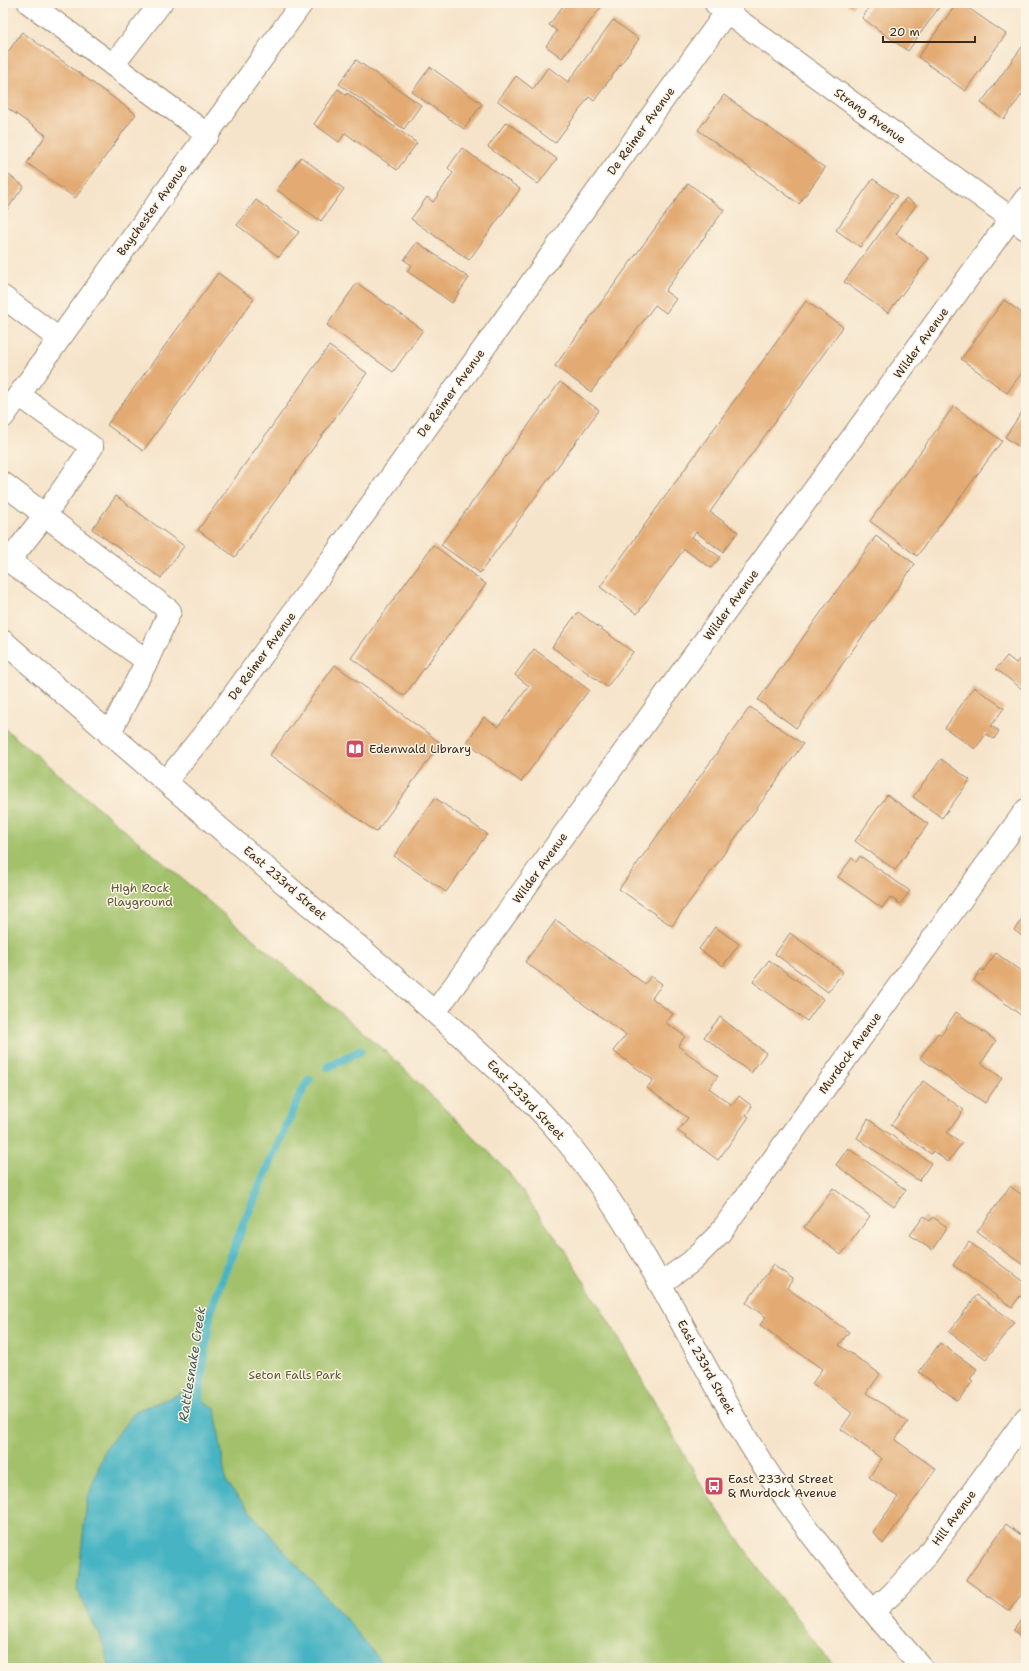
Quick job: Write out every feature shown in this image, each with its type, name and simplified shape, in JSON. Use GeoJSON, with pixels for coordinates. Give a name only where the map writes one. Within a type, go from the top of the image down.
{"type":"FeatureCollection","features":[{"type":"Feature","properties":{"kind":"street"},"geometry":{"type":"LineString","coordinates":[[29,3],[208,135]]}},
{"type":"Feature","properties":{"kind":"street"},"geometry":{"type":"LineString","coordinates":[[113,65],[161,3]]}},
{"type":"Feature","properties":{"kind":"street","name":"Baychester Avenue"},"geometry":{"type":"LineString","coordinates":[[3,417],[302,3]]}},
{"type":"Feature","properties":{"kind":"street","name":"Strang Avenue"},"geometry":{"type":"LineString","coordinates":[[725,6],[1019,223]]}},
{"type":"Feature","properties":{"kind":"street","name":"De Reimer Avenue"},"geometry":{"type":"LineString","coordinates":[[166,781],[217,718],[725,6]]}},
{"type":"Feature","properties":{"kind":"street","name":"Wilder Avenue"},"geometry":{"type":"LineString","coordinates":[[435,1012],[1019,223],[1026,198]]}},
{"type":"Feature","properties":{"kind":"street"},"geometry":{"type":"LineString","coordinates":[[3,297],[59,339]]}},
{"type":"Feature","properties":{"kind":"street"},"geometry":{"type":"LineString","coordinates":[[19,395],[92,448],[44,515],[6,564],[147,661]]}},
{"type":"Feature","properties":{"kind":"street"},"geometry":{"type":"LineString","coordinates":[[3,483],[170,610],[147,661],[109,734]]}},
{"type":"Feature","properties":{"kind":"street","name":"East 233rd Street"},"geometry":{"type":"LineString","coordinates":[[3,641],[109,734],[166,781],[435,1012],[517,1088],[561,1135],[579,1157],[615,1208],[660,1284],[719,1391],[764,1466],[822,1548],[922,1668]]}},
{"type":"Feature","properties":{"kind":"street","name":"Murdock Avenue"},"geometry":{"type":"LineString","coordinates":[[660,1284],[691,1262],[719,1234],[1026,810]]}},
{"type":"Feature","properties":{"kind":"street","name":"Hill Avenue"},"geometry":{"type":"LineString","coordinates":[[873,1611],[892,1594],[924,1559],[1026,1418]]}},
{"type":"Feature","properties":{"kind":"green space","name":"Seton Falls Park"},"geometry":{"type":"Polygon","coordinates":[[[3,727],[391,1056],[506,1169],[566,1252],[615,1332],[704,1490],[765,1578],[835,1668],[3,1668],[3,727]]]}},
{"type":"Feature","properties":{"kind":"water"},"geometry":{"type":"Polygon","coordinates":[[[187,1391],[215,1408],[226,1483],[284,1551],[347,1620],[387,1668],[110,1668],[103,1643],[77,1590],[87,1500],[105,1449],[136,1411],[187,1391]]]}},
{"type":"Feature","properties":{"kind":"building"},"geometry":{"type":"Polygon","coordinates":[[[565,3],[604,3],[562,58],[546,46],[557,31],[549,25],[565,3]]]}},
{"type":"Feature","properties":{"kind":"building"},"geometry":{"type":"Polygon","coordinates":[[[845,3],[856,3],[852,8],[845,3]]]}},
{"type":"Feature","properties":{"kind":"building"},"geometry":{"type":"Polygon","coordinates":[[[872,3],[942,3],[908,51],[862,18],[872,3]]]}},
{"type":"Feature","properties":{"kind":"building"},"geometry":{"type":"Polygon","coordinates":[[[957,3],[961,3],[1006,34],[965,91],[918,57],[957,3]]]}},
{"type":"Feature","properties":{"kind":"building"},"geometry":{"type":"Polygon","coordinates":[[[613,20],[639,39],[594,101],[589,97],[555,143],[498,101],[516,76],[533,89],[548,67],[568,82],[613,20]]]}},
{"type":"Feature","properties":{"kind":"building"},"geometry":{"type":"Polygon","coordinates":[[[22,32],[136,114],[75,198],[27,163],[46,135],[3,105],[3,59],[22,32]]]}},
{"type":"Feature","properties":{"kind":"building"},"geometry":{"type":"Polygon","coordinates":[[[1022,47],[1026,50],[1026,89],[1004,119],[981,103],[1022,47]]]}},
{"type":"Feature","properties":{"kind":"building"},"geometry":{"type":"Polygon","coordinates":[[[356,60],[421,105],[404,129],[339,84],[356,60]]]}},
{"type":"Feature","properties":{"kind":"building"},"geometry":{"type":"Polygon","coordinates":[[[430,67],[482,104],[464,129],[412,92],[430,67]]]}},
{"type":"Feature","properties":{"kind":"building"},"geometry":{"type":"Polygon","coordinates":[[[338,89],[346,95],[347,93],[417,143],[397,170],[345,133],[339,142],[314,124],[338,89]]]}},
{"type":"Feature","properties":{"kind":"building"},"geometry":{"type":"Polygon","coordinates":[[[724,95],[825,168],[799,204],[698,130],[724,95]]]}},
{"type":"Feature","properties":{"kind":"building"},"geometry":{"type":"Polygon","coordinates":[[[506,122],[557,159],[538,184],[488,147],[506,122]]]}},
{"type":"Feature","properties":{"kind":"building"},"geometry":{"type":"Polygon","coordinates":[[[462,148],[520,189],[469,260],[411,219],[427,197],[433,202],[453,173],[448,168],[462,148]]]}},
{"type":"Feature","properties":{"kind":"building"},"geometry":{"type":"Polygon","coordinates":[[[301,157],[344,189],[321,221],[277,190],[301,157]]]}},
{"type":"Feature","properties":{"kind":"building"},"geometry":{"type":"Polygon","coordinates":[[[3,171],[24,186],[3,215],[3,171]]]}},
{"type":"Feature","properties":{"kind":"building"},"geometry":{"type":"Polygon","coordinates":[[[873,179],[897,196],[860,247],[836,230],[873,179]]]}},
{"type":"Feature","properties":{"kind":"building"},"geometry":{"type":"Polygon","coordinates":[[[688,183],[724,210],[665,291],[676,299],[666,313],[655,305],[591,392],[555,366],[688,183]]]}},
{"type":"Feature","properties":{"kind":"building"},"geometry":{"type":"Polygon","coordinates":[[[906,198],[916,205],[896,234],[929,258],[888,313],[844,282],[906,198]]]}},
{"type":"Feature","properties":{"kind":"building"},"geometry":{"type":"Polygon","coordinates":[[[256,200],[299,232],[279,257],[237,225],[256,200]]]}},
{"type":"Feature","properties":{"kind":"building"},"geometry":{"type":"Polygon","coordinates":[[[417,242],[469,278],[452,303],[407,271],[412,265],[404,260],[417,242]]]}},
{"type":"Feature","properties":{"kind":"building"},"geometry":{"type":"Polygon","coordinates":[[[218,273],[254,299],[143,451],[107,425],[218,273]]]}},
{"type":"Feature","properties":{"kind":"building"},"geometry":{"type":"Polygon","coordinates":[[[357,283],[423,330],[393,372],[327,325],[357,283]]]}},
{"type":"Feature","properties":{"kind":"building"},"geometry":{"type":"Polygon","coordinates":[[[1004,300],[1026,316],[1026,367],[1007,393],[961,359],[1004,300]]]}},
{"type":"Feature","properties":{"kind":"building"},"geometry":{"type":"Polygon","coordinates":[[[806,301],[843,327],[710,512],[738,532],[723,552],[696,532],[692,537],[720,557],[711,568],[684,549],[637,614],[600,587],[806,301]]]}},
{"type":"Feature","properties":{"kind":"building"},"geometry":{"type":"Polygon","coordinates":[[[329,346],[367,373],[235,557],[198,530],[329,346]]]}},
{"type":"Feature","properties":{"kind":"building"},"geometry":{"type":"Polygon","coordinates":[[[560,382],[599,410],[480,573],[441,545],[560,382]]]}},
{"type":"Feature","properties":{"kind":"building"},"geometry":{"type":"Polygon","coordinates":[[[954,406],[1002,441],[917,556],[870,521],[954,406]]]}},
{"type":"Feature","properties":{"kind":"building"},"geometry":{"type":"Polygon","coordinates":[[[1022,412],[1026,414],[1026,441],[1021,448],[1005,437],[1022,412]]]}},
{"type":"Feature","properties":{"kind":"building"},"geometry":{"type":"Polygon","coordinates":[[[116,496],[184,546],[161,578],[92,529],[116,496]]]}},
{"type":"Feature","properties":{"kind":"building"},"geometry":{"type":"Polygon","coordinates":[[[876,536],[915,564],[796,728],[758,700],[876,536]]]}},
{"type":"Feature","properties":{"kind":"building"},"geometry":{"type":"Polygon","coordinates":[[[433,545],[486,584],[404,696],[351,658],[433,545]]]}},
{"type":"Feature","properties":{"kind":"building"},"geometry":{"type":"Polygon","coordinates":[[[578,612],[633,652],[607,687],[552,647],[578,612]]]}},
{"type":"Feature","properties":{"kind":"building"},"geometry":{"type":"Polygon","coordinates":[[[534,649],[589,690],[521,782],[467,742],[484,717],[498,727],[529,686],[515,675],[534,649]]]}},
{"type":"Feature","properties":{"kind":"building"},"geometry":{"type":"Polygon","coordinates":[[[1026,651],[1026,692],[996,669],[1007,656],[1016,663],[1026,651]]]}},
{"type":"Feature","properties":{"kind":"building","name":"Edenwald Library"},"geometry":{"type":"Polygon","coordinates":[[[335,665],[441,743],[376,832],[270,755],[335,665]]]}},
{"type":"Feature","properties":{"kind":"building"},"geometry":{"type":"Polygon","coordinates":[[[974,687],[1004,708],[991,726],[999,731],[994,739],[986,734],[975,749],[945,728],[974,687]]]}},
{"type":"Feature","properties":{"kind":"building"},"geometry":{"type":"Polygon","coordinates":[[[750,707],[803,744],[672,926],[619,889],[750,707]]]}},
{"type":"Feature","properties":{"kind":"building"},"geometry":{"type":"Polygon","coordinates":[[[941,759],[970,780],[942,818],[913,797],[941,759]]]}},
{"type":"Feature","properties":{"kind":"building"},"geometry":{"type":"Polygon","coordinates":[[[887,795],[928,824],[895,870],[855,841],[887,795]]]}},
{"type":"Feature","properties":{"kind":"building"},"geometry":{"type":"Polygon","coordinates":[[[435,798],[487,834],[446,892],[394,856],[435,798]]]}},
{"type":"Feature","properties":{"kind":"building"},"geometry":{"type":"Polygon","coordinates":[[[860,856],[910,891],[900,904],[890,897],[882,908],[838,877],[852,858],[856,862],[860,856]]]}},
{"type":"Feature","properties":{"kind":"building"},"geometry":{"type":"Polygon","coordinates":[[[1026,914],[1026,939],[1014,930],[1026,914]]]}},
{"type":"Feature","properties":{"kind":"building"},"geometry":{"type":"Polygon","coordinates":[[[556,920],[645,984],[651,976],[662,984],[652,998],[673,1014],[666,1023],[685,1036],[678,1046],[718,1076],[709,1088],[732,1105],[739,1096],[752,1106],[746,1115],[749,1117],[718,1160],[678,1131],[688,1118],[647,1088],[653,1080],[613,1051],[626,1035],[525,962],[556,920]]]}},
{"type":"Feature","properties":{"kind":"building"},"geometry":{"type":"Polygon","coordinates":[[[715,927],[739,944],[723,966],[699,949],[715,927]]]}},
{"type":"Feature","properties":{"kind":"building"},"geometry":{"type":"Polygon","coordinates":[[[790,933],[843,972],[828,992],[775,954],[790,933]]]}},
{"type":"Feature","properties":{"kind":"building"},"geometry":{"type":"Polygon","coordinates":[[[996,953],[1026,975],[1026,1019],[974,980],[981,969],[983,971],[996,953]]]}},
{"type":"Feature","properties":{"kind":"building"},"geometry":{"type":"Polygon","coordinates":[[[769,960],[823,999],[807,1021],[753,982],[769,960]]]}},
{"type":"Feature","properties":{"kind":"building"},"geometry":{"type":"Polygon","coordinates":[[[956,1012],[996,1041],[981,1063],[1002,1078],[985,1103],[920,1058],[938,1033],[941,1035],[956,1012]]]}},
{"type":"Feature","properties":{"kind":"building"},"geometry":{"type":"Polygon","coordinates":[[[720,1017],[766,1053],[751,1073],[704,1037],[720,1017]]]}},
{"type":"Feature","properties":{"kind":"building"},"geometry":{"type":"Polygon","coordinates":[[[923,1081],[964,1110],[947,1133],[962,1143],[948,1162],[933,1151],[931,1154],[891,1125],[923,1081]]]}},
{"type":"Feature","properties":{"kind":"building"},"geometry":{"type":"Polygon","coordinates":[[[868,1119],[931,1163],[919,1181],[857,1138],[868,1119]]]}},
{"type":"Feature","properties":{"kind":"building"},"geometry":{"type":"Polygon","coordinates":[[[848,1148],[906,1190],[894,1207],[836,1165],[848,1148]]]}},
{"type":"Feature","properties":{"kind":"building"},"geometry":{"type":"Polygon","coordinates":[[[1010,1186],[1026,1198],[1026,1267],[977,1232],[1010,1186]]]}},
{"type":"Feature","properties":{"kind":"building"},"geometry":{"type":"Polygon","coordinates":[[[833,1188],[870,1216],[841,1255],[804,1227],[833,1188]]]}},
{"type":"Feature","properties":{"kind":"building"},"geometry":{"type":"Polygon","coordinates":[[[924,1216],[930,1221],[933,1217],[947,1227],[932,1250],[910,1235],[924,1216]]]}},
{"type":"Feature","properties":{"kind":"building"},"geometry":{"type":"Polygon","coordinates":[[[969,1242],[1026,1283],[1026,1300],[1020,1296],[1012,1307],[953,1265],[969,1242]]]}},
{"type":"Feature","properties":{"kind":"building"},"geometry":{"type":"Polygon","coordinates":[[[773,1265],[793,1279],[787,1288],[849,1332],[839,1345],[880,1374],[867,1393],[908,1422],[895,1440],[936,1469],[883,1544],[873,1532],[898,1497],[869,1477],[882,1459],[841,1429],[852,1413],[812,1384],[822,1369],[760,1325],[766,1317],[746,1303],[773,1265]]]}},
{"type":"Feature","properties":{"kind":"building"},"geometry":{"type":"Polygon","coordinates":[[[977,1295],[1014,1322],[986,1359],[949,1332],[977,1295]]]}},
{"type":"Feature","properties":{"kind":"building"},"geometry":{"type":"Polygon","coordinates":[[[940,1343],[977,1369],[970,1379],[973,1381],[958,1401],[919,1372],[940,1343]]]}},
{"type":"Feature","properties":{"kind":"building"},"geometry":{"type":"Polygon","coordinates":[[[1006,1524],[1026,1539],[1026,1588],[1009,1611],[966,1580],[1006,1524]]]}},
{"type":"Feature","properties":{"kind":"building"},"geometry":{"type":"Polygon","coordinates":[[[1026,1612],[1026,1640],[1013,1630],[1026,1612]]]}},
{"type":"Feature","properties":{"kind":"waterway","name":"Rattlesnake Creek"},"geometry":{"type":"LineString","coordinates":[[328,1067],[360,1051]]}},
{"type":"Feature","properties":{"kind":"waterway","name":"Rattlesnake Creek"},"geometry":{"type":"LineString","coordinates":[[197,1409],[210,1313],[244,1222],[300,1095],[309,1080]]}},
{"type":"Feature","properties":{"kind":"place","name":"Edenwald Library"},"geometry":{"type":"Point","coordinates":[355,749]}},
{"type":"Feature","properties":{"kind":"place","name":"East 233rd Street & Murdock Avenue"},"geometry":{"type":"Point","coordinates":[714,1486]}},
{"type":"Feature","properties":{"kind":"park label","name":"High Rock Playground"},"geometry":{"type":"Point","coordinates":[140,895]}}]}
